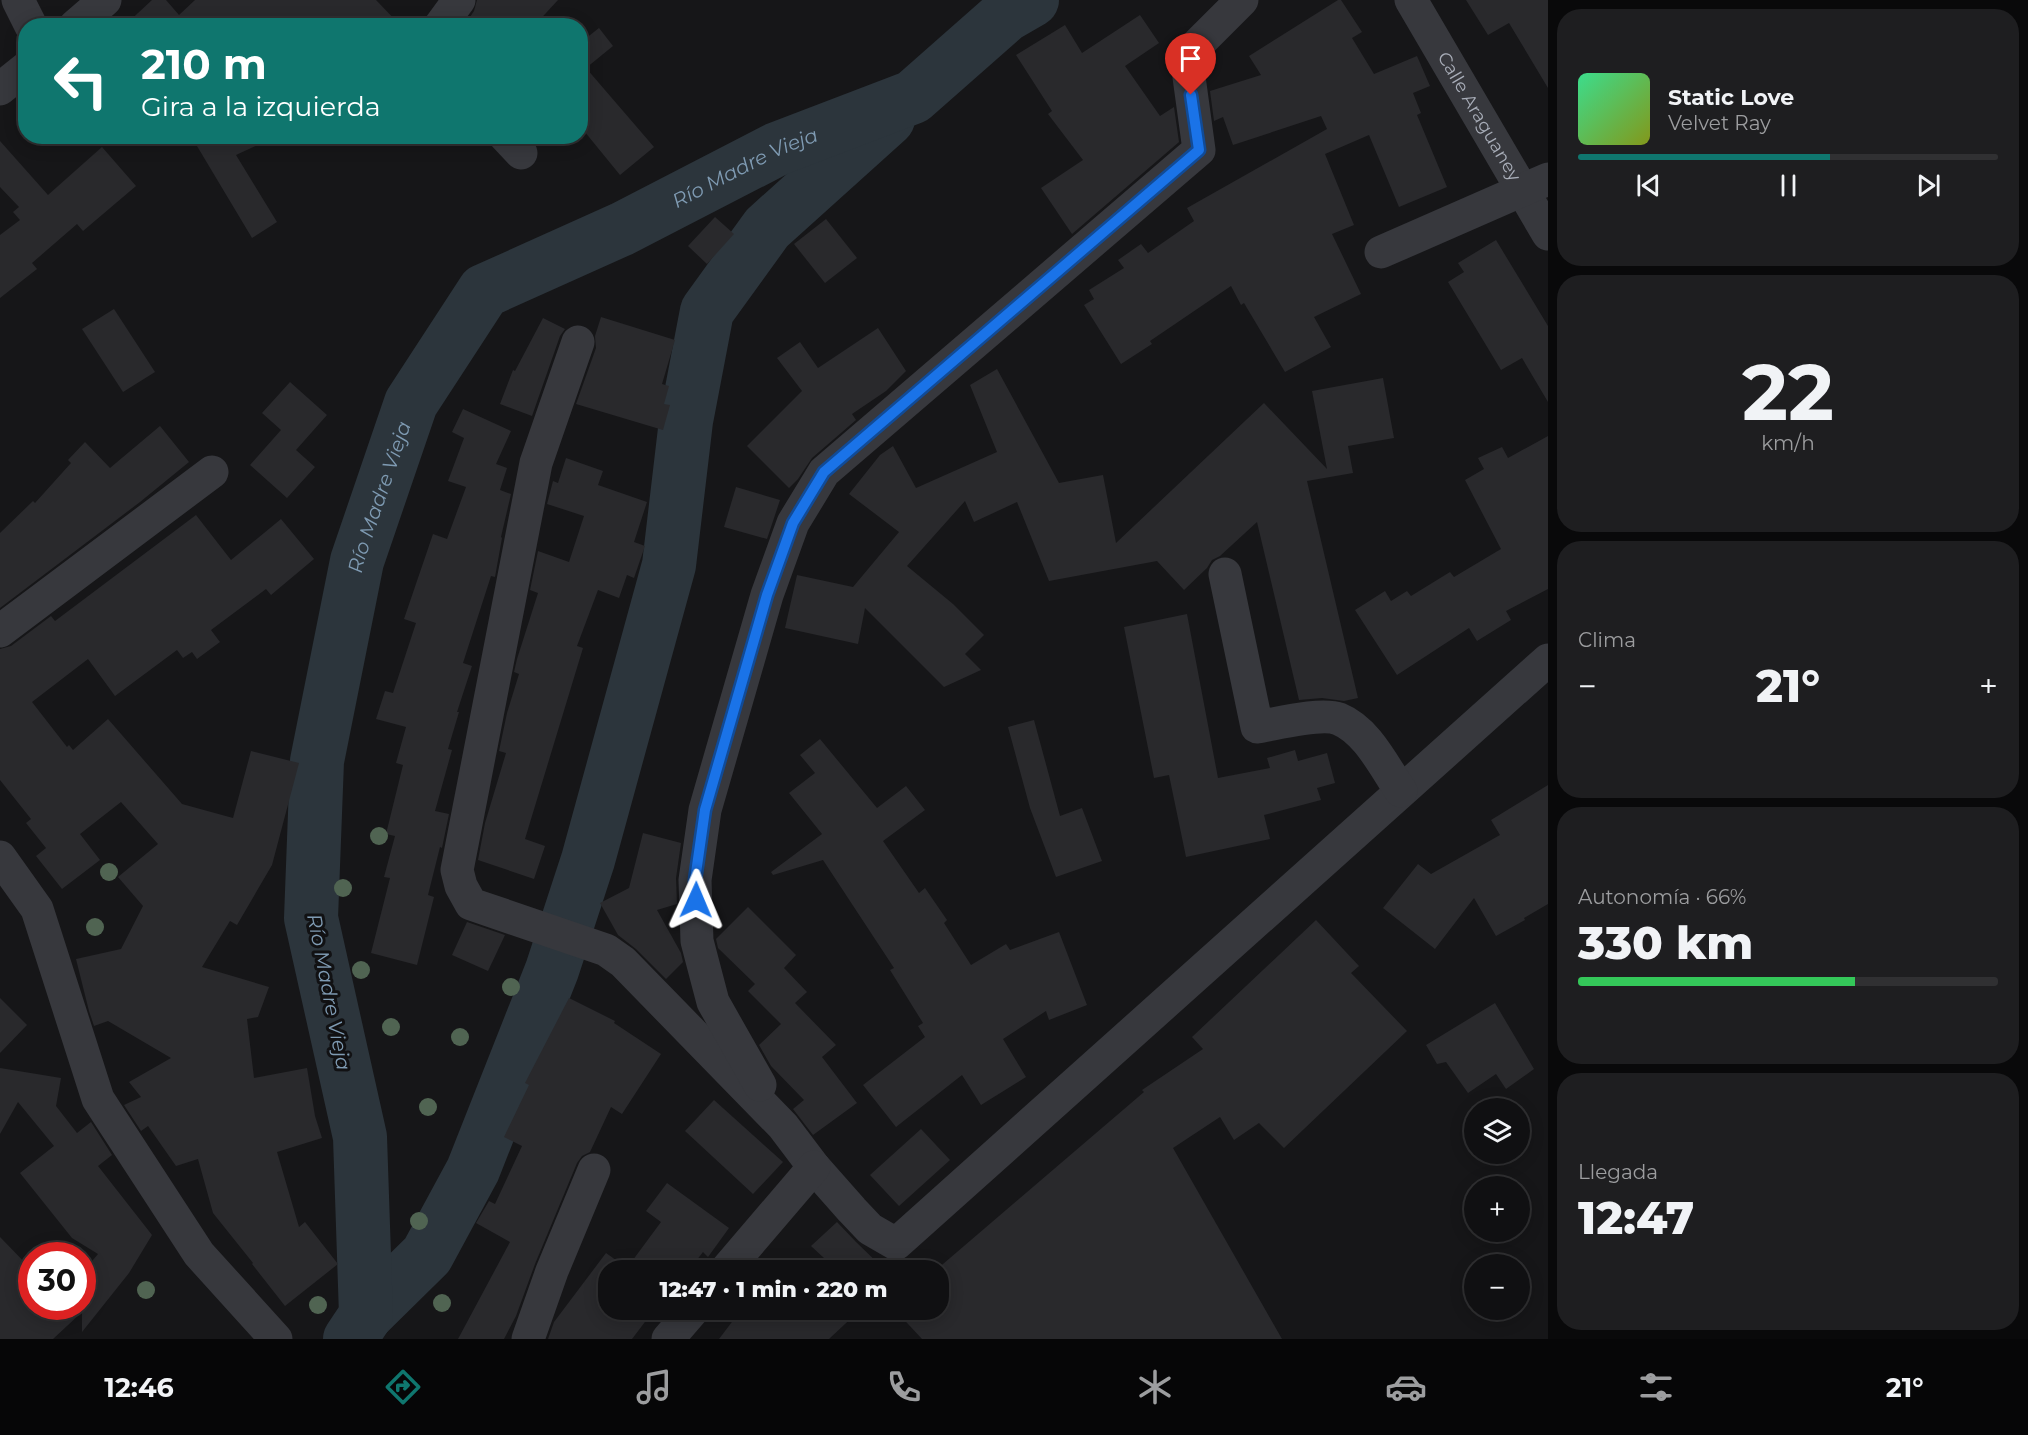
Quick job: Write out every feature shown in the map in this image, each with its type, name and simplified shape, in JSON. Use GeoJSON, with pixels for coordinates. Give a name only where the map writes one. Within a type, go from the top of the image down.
{"type":"FeatureCollection","features":[{"type":"Feature","properties":{"kind":"street"},"geometry":{"type":"LineString","coordinates":[[18,0],[27,18]]}},
{"type":"Feature","properties":{"kind":"street"},"geometry":{"type":"LineString","coordinates":[[84,18],[105,0]]}},
{"type":"Feature","properties":{"kind":"street"},"geometry":{"type":"LineString","coordinates":[[446,18],[459,0]]}},
{"type":"Feature","properties":{"kind":"street"},"geometry":{"type":"LineString","coordinates":[[783,1126],[712,1002],[697,941],[695,880],[705,810],[767,595],[793,523],[824,472],[1199,150],[1189,77],[1199,43],[1242,0]]}},
{"type":"Feature","properties":{"kind":"street","name":"Calle Araguaney"},"geometry":{"type":"LineString","coordinates":[[1411,0],[1535,185],[1548,234]]}},
{"type":"Feature","properties":{"kind":"street"},"geometry":{"type":"LineString","coordinates":[[0,89],[18,74]]}},
{"type":"Feature","properties":{"kind":"street"},"geometry":{"type":"LineString","coordinates":[[1381,252],[1535,185]]}},
{"type":"Feature","properties":{"kind":"street"},"geometry":{"type":"LineString","coordinates":[[578,342],[536,463],[457,870],[461,886],[471,904],[606,950],[623,962],[783,1126],[814,1167],[870,1229],[896,1244],[1548,660]]}},
{"type":"Feature","properties":{"kind":"street"},"geometry":{"type":"LineString","coordinates":[[0,631],[212,472]]}},
{"type":"Feature","properties":{"kind":"street"},"geometry":{"type":"LineString","coordinates":[[1225,574],[1257,727],[1315,717],[1338,718],[1361,733],[1401,791]]}},
{"type":"Feature","properties":{"kind":"street"},"geometry":{"type":"LineString","coordinates":[[0,857],[37,909],[98,1099],[199,1254],[276,1339]]}},
{"type":"Feature","properties":{"kind":"street"},"geometry":{"type":"LineString","coordinates":[[735,1260],[814,1167]]}},
{"type":"Feature","properties":{"kind":"street"},"geometry":{"type":"LineString","coordinates":[[528,1339],[552,1271],[594,1170]]}},
{"type":"Feature","properties":{"kind":"street"},"geometry":{"type":"LineString","coordinates":[[668,1339],[684,1320]]}},
{"type":"Feature","properties":{"kind":"building"},"geometry":{"type":"Polygon","coordinates":[[[152,0],[166,0],[179,15],[195,0],[376,0],[393,18],[133,18],[152,0]]]}},
{"type":"Feature","properties":{"kind":"building"},"geometry":{"type":"Polygon","coordinates":[[[477,0],[558,0],[541,18],[469,18],[477,0]]]}},
{"type":"Feature","properties":{"kind":"building"},"geometry":{"type":"Polygon","coordinates":[[[1341,0],[1362,32],[1352,38],[1374,74],[1417,56],[1430,86],[1413,93],[1421,113],[1417,115],[1447,187],[1399,207],[1369,135],[1325,154],[1354,225],[1332,234],[1361,294],[1314,317],[1331,347],[1285,372],[1244,303],[1241,305],[1231,286],[1150,341],[1152,344],[1121,364],[1084,305],[1094,299],[1089,290],[1124,268],[1118,260],[1141,244],[1148,253],[1194,221],[1187,208],[1327,129],[1321,116],[1233,145],[1223,117],[1214,121],[1210,91],[1261,75],[1249,56],[1341,0]]]}},
{"type":"Feature","properties":{"kind":"building"},"geometry":{"type":"Polygon","coordinates":[[[1466,0],[1548,0],[1548,88],[1509,23],[1488,35],[1466,0]]]}},
{"type":"Feature","properties":{"kind":"building"},"geometry":{"type":"Polygon","coordinates":[[[1140,15],[1159,43],[1125,66],[1160,116],[1174,107],[1179,142],[1072,234],[1041,188],[1083,160],[1048,114],[1052,111],[1016,55],[1065,25],[1082,53],[1140,15]]]}},
{"type":"Feature","properties":{"kind":"building"},"geometry":{"type":"Polygon","coordinates":[[[599,28],[613,46],[588,66],[588,37],[599,28]]]}},
{"type":"Feature","properties":{"kind":"building"},"geometry":{"type":"Polygon","coordinates":[[[588,70],[654,147],[620,175],[588,136],[588,70]]]}},
{"type":"Feature","properties":{"kind":"building"},"geometry":{"type":"Polygon","coordinates":[[[0,141],[48,195],[102,147],[136,186],[83,231],[77,224],[32,263],[37,269],[0,298],[0,235],[20,220],[13,212],[19,207],[0,187],[0,141]]]}},
{"type":"Feature","properties":{"kind":"building"},"geometry":{"type":"Polygon","coordinates":[[[196,144],[260,144],[236,155],[277,222],[252,238],[196,144]]]}},
{"type":"Feature","properties":{"kind":"building"},"geometry":{"type":"Polygon","coordinates":[[[715,217],[734,234],[707,264],[688,246],[715,217]]]}},
{"type":"Feature","properties":{"kind":"building"},"geometry":{"type":"Polygon","coordinates":[[[826,219],[857,258],[825,283],[794,244],[826,219]]]}},
{"type":"Feature","properties":{"kind":"building"},"geometry":{"type":"Polygon","coordinates":[[[1496,240],[1548,326],[1548,402],[1522,358],[1501,370],[1448,282],[1464,272],[1458,263],[1496,240]]]}},
{"type":"Feature","properties":{"kind":"building"},"geometry":{"type":"Polygon","coordinates":[[[114,309],[155,372],[123,392],[82,329],[114,309]]]}},
{"type":"Feature","properties":{"kind":"building"},"geometry":{"type":"Polygon","coordinates":[[[601,317],[675,340],[662,384],[669,386],[664,404],[670,405],[663,430],[576,404],[596,348],[595,336],[601,317]]]}},
{"type":"Feature","properties":{"kind":"building"},"geometry":{"type":"Polygon","coordinates":[[[543,318],[565,329],[560,336],[532,416],[500,404],[513,370],[515,371],[543,318]]]}},
{"type":"Feature","properties":{"kind":"building"},"geometry":{"type":"Polygon","coordinates":[[[878,328],[906,371],[886,391],[852,414],[856,420],[812,458],[789,488],[747,446],[802,391],[777,358],[800,342],[818,368],[878,328]]]}},
{"type":"Feature","properties":{"kind":"building"},"geometry":{"type":"Polygon","coordinates":[[[997,369],[1059,483],[1103,475],[1116,543],[1264,403],[1327,469],[1312,391],[1383,378],[1394,438],[1348,446],[1353,473],[1307,481],[1358,698],[1344,701],[1322,698],[1299,700],[1257,522],[1220,556],[1212,560],[1207,568],[1184,590],[1157,561],[1049,581],[1017,502],[974,522],[965,501],[907,566],[953,604],[984,635],[965,654],[981,670],[944,687],[865,608],[858,644],[785,628],[797,575],[853,587],[899,532],[849,494],[880,455],[893,446],[916,488],[997,452],[970,385],[997,369]]]}},
{"type":"Feature","properties":{"kind":"building"},"geometry":{"type":"Polygon","coordinates":[[[290,382],[327,415],[296,450],[315,467],[287,498],[250,465],[281,430],[262,413],[290,382]]]}},
{"type":"Feature","properties":{"kind":"building"},"geometry":{"type":"Polygon","coordinates":[[[463,409],[511,431],[496,464],[507,468],[500,490],[511,494],[495,577],[491,576],[463,663],[472,666],[457,712],[459,712],[448,749],[452,750],[435,811],[449,814],[428,895],[434,897],[417,965],[371,953],[390,878],[384,877],[395,836],[386,834],[403,765],[396,763],[406,727],[376,719],[385,691],[393,693],[416,623],[404,619],[433,534],[447,539],[466,487],[448,481],[464,438],[452,432],[463,409]]]}},
{"type":"Feature","properties":{"kind":"building"},"geometry":{"type":"Polygon","coordinates":[[[160,426],[189,462],[0,608],[0,533],[33,501],[35,503],[71,463],[68,460],[85,442],[110,468],[160,426]]]}},
{"type":"Feature","properties":{"kind":"building"},"geometry":{"type":"Polygon","coordinates":[[[1548,436],[1548,589],[1506,611],[1511,620],[1477,641],[1469,628],[1397,675],[1355,610],[1385,591],[1391,601],[1407,591],[1411,596],[1450,572],[1454,577],[1501,549],[1465,480],[1484,469],[1478,458],[1502,447],[1508,458],[1548,436]]]}},
{"type":"Feature","properties":{"kind":"building"},"geometry":{"type":"Polygon","coordinates":[[[566,458],[603,471],[598,485],[647,502],[634,542],[645,546],[634,578],[627,575],[619,598],[598,590],[577,646],[583,648],[525,839],[545,846],[534,879],[478,860],[485,823],[506,753],[499,751],[507,713],[519,674],[514,672],[538,593],[530,590],[538,551],[569,562],[584,516],[547,504],[553,481],[558,483],[566,458]]]}},
{"type":"Feature","properties":{"kind":"building"},"geometry":{"type":"Polygon","coordinates":[[[736,487],[780,500],[767,539],[724,527],[736,487]]]}},
{"type":"Feature","properties":{"kind":"building"},"geometry":{"type":"Polygon","coordinates":[[[196,515],[231,560],[281,519],[314,559],[271,595],[266,589],[211,630],[220,642],[197,659],[192,652],[183,658],[177,650],[115,696],[88,659],[32,702],[67,747],[69,745],[73,750],[108,719],[182,804],[233,818],[251,751],[299,763],[272,865],[237,925],[230,921],[202,967],[269,987],[258,1017],[247,1019],[254,1078],[307,1068],[315,1116],[322,1138],[277,1152],[299,1227],[305,1222],[338,1264],[285,1306],[213,1213],[198,1159],[176,1166],[148,1126],[141,1131],[124,1105],[141,1097],[129,1082],[171,1058],[108,1021],[94,1026],[89,1011],[76,959],[121,949],[143,906],[118,877],[158,844],[121,802],[80,834],[100,860],[62,889],[36,856],[46,848],[26,823],[31,819],[0,780],[0,649],[11,646],[51,616],[55,621],[196,515]]]}},
{"type":"Feature","properties":{"kind":"building"},"geometry":{"type":"Polygon","coordinates":[[[1187,614],[1218,778],[1270,768],[1267,758],[1295,750],[1298,761],[1327,753],[1335,783],[1317,788],[1321,800],[1264,815],[1270,839],[1186,857],[1169,775],[1154,778],[1124,627],[1187,614]]]}},
{"type":"Feature","properties":{"kind":"building"},"geometry":{"type":"Polygon","coordinates":[[[1034,720],[1060,816],[1082,808],[1102,861],[1056,877],[1030,808],[1008,727],[1034,720]]]}},
{"type":"Feature","properties":{"kind":"building"},"geometry":{"type":"Polygon","coordinates":[[[820,739],[877,808],[906,786],[925,810],[883,841],[919,893],[925,888],[947,920],[944,923],[971,965],[1006,944],[1010,950],[1059,932],[1087,1005],[1049,1020],[1046,1011],[1003,1039],[1026,1077],[981,1105],[962,1075],[896,1127],[863,1085],[925,1037],[918,1026],[923,1023],[890,970],[894,968],[823,860],[773,875],[771,872],[822,834],[789,793],[815,773],[800,755],[820,739]]]}},
{"type":"Feature","properties":{"kind":"building"},"geometry":{"type":"Polygon","coordinates":[[[1548,785],[1548,904],[1496,936],[1474,898],[1435,949],[1383,908],[1418,864],[1431,874],[1500,835],[1491,820],[1548,785]]]}},
{"type":"Feature","properties":{"kind":"building"},"geometry":{"type":"Polygon","coordinates":[[[643,833],[681,843],[676,878],[677,904],[657,910],[681,953],[683,962],[666,979],[636,949],[618,935],[600,903],[629,888],[643,833]]]}},
{"type":"Feature","properties":{"kind":"building"},"geometry":{"type":"Polygon","coordinates":[[[748,907],[796,955],[784,968],[807,992],[795,1003],[836,1045],[822,1057],[857,1103],[813,1135],[793,1109],[804,1100],[771,1066],[759,1045],[781,1024],[748,991],[755,984],[718,948],[716,939],[748,907]]]}},
{"type":"Feature","properties":{"kind":"building"},"geometry":{"type":"Polygon","coordinates":[[[1316,920],[1359,966],[1351,973],[1407,1031],[1284,1148],[1259,1123],[1234,1140],[1220,1117],[1173,1148],[1282,1339],[922,1339],[904,1320],[949,1320],[948,1260],[1144,1092],[1142,1090],[1203,1049],[1192,1037],[1316,920]]]}},
{"type":"Feature","properties":{"kind":"building"},"geometry":{"type":"Polygon","coordinates":[[[467,922],[505,935],[488,971],[452,955],[467,922]]]}},
{"type":"Feature","properties":{"kind":"building"},"geometry":{"type":"Polygon","coordinates":[[[0,998],[27,1025],[0,1053],[0,998]]]}},
{"type":"Feature","properties":{"kind":"building"},"geometry":{"type":"Polygon","coordinates":[[[569,998],[615,1021],[614,1023],[661,1054],[622,1114],[611,1107],[590,1152],[582,1156],[577,1163],[516,1316],[504,1339],[458,1339],[510,1242],[476,1223],[489,1201],[495,1204],[522,1146],[504,1137],[529,1085],[525,1083],[569,998]]]}},
{"type":"Feature","properties":{"kind":"building"},"geometry":{"type":"Polygon","coordinates":[[[1495,1003],[1534,1069],[1506,1089],[1496,1074],[1468,1093],[1446,1062],[1437,1064],[1426,1045],[1495,1003]]]}},
{"type":"Feature","properties":{"kind":"building"},"geometry":{"type":"Polygon","coordinates":[[[0,1068],[61,1078],[56,1106],[77,1133],[91,1122],[112,1155],[98,1166],[152,1235],[129,1273],[96,1314],[96,1256],[98,1254],[96,1242],[78,1242],[72,1238],[20,1173],[54,1146],[18,1102],[0,1134],[0,1068]]]}},
{"type":"Feature","properties":{"kind":"building"},"geometry":{"type":"Polygon","coordinates":[[[714,1100],[783,1162],[753,1194],[685,1131],[714,1100]]]}},
{"type":"Feature","properties":{"kind":"building"},"geometry":{"type":"Polygon","coordinates":[[[921,1129],[950,1160],[899,1206],[870,1175],[921,1129]]]}},
{"type":"Feature","properties":{"kind":"building"},"geometry":{"type":"Polygon","coordinates":[[[667,1183],[729,1228],[708,1257],[703,1252],[697,1260],[633,1260],[661,1222],[646,1211],[667,1183]]]}},
{"type":"Feature","properties":{"kind":"building"},"geometry":{"type":"Polygon","coordinates":[[[837,1222],[875,1260],[826,1260],[811,1246],[837,1222]]]}},
{"type":"Feature","properties":{"kind":"building"},"geometry":{"type":"Polygon","coordinates":[[[0,1237],[18,1256],[18,1320],[73,1320],[53,1339],[0,1339],[0,1237]]]}},
{"type":"Feature","properties":{"kind":"building"},"geometry":{"type":"Polygon","coordinates":[[[606,1253],[616,1260],[601,1260],[606,1253]]]}},
{"type":"Feature","properties":{"kind":"building"},"geometry":{"type":"Polygon","coordinates":[[[598,1264],[598,1320],[646,1320],[632,1339],[548,1339],[554,1322],[598,1264]]]}},
{"type":"Feature","properties":{"kind":"building"},"geometry":{"type":"Polygon","coordinates":[[[82,1320],[92,1320],[82,1332],[82,1320]]]}},
{"type":"Feature","properties":{"kind":"building"},"geometry":{"type":"Polygon","coordinates":[[[733,1320],[849,1320],[829,1339],[719,1339],[733,1320]]]}},
{"type":"Feature","properties":{"kind":"waterway","name":"Río Madre Vieja"},"geometry":{"type":"LineString","coordinates":[[350,1339],[366,1315],[360,1137],[311,918],[317,761],[357,561],[411,403],[484,291],[622,229],[777,149],[913,97],[1006,15],[1032,0]]}},
{"type":"Feature","properties":{"kind":"waterway"},"geometry":{"type":"LineString","coordinates":[[366,1315],[427,1255],[473,1170],[552,970],[588,860],[669,565],[686,421],[707,311],[767,228],[888,119]]}},
{"type":"Feature","properties":{"kind":"route"},"geometry":{"type":"LineString","coordinates":[[696,900],[695,880],[705,810],[767,595],[793,523],[824,472],[1199,150],[1191,95]]}}]}
